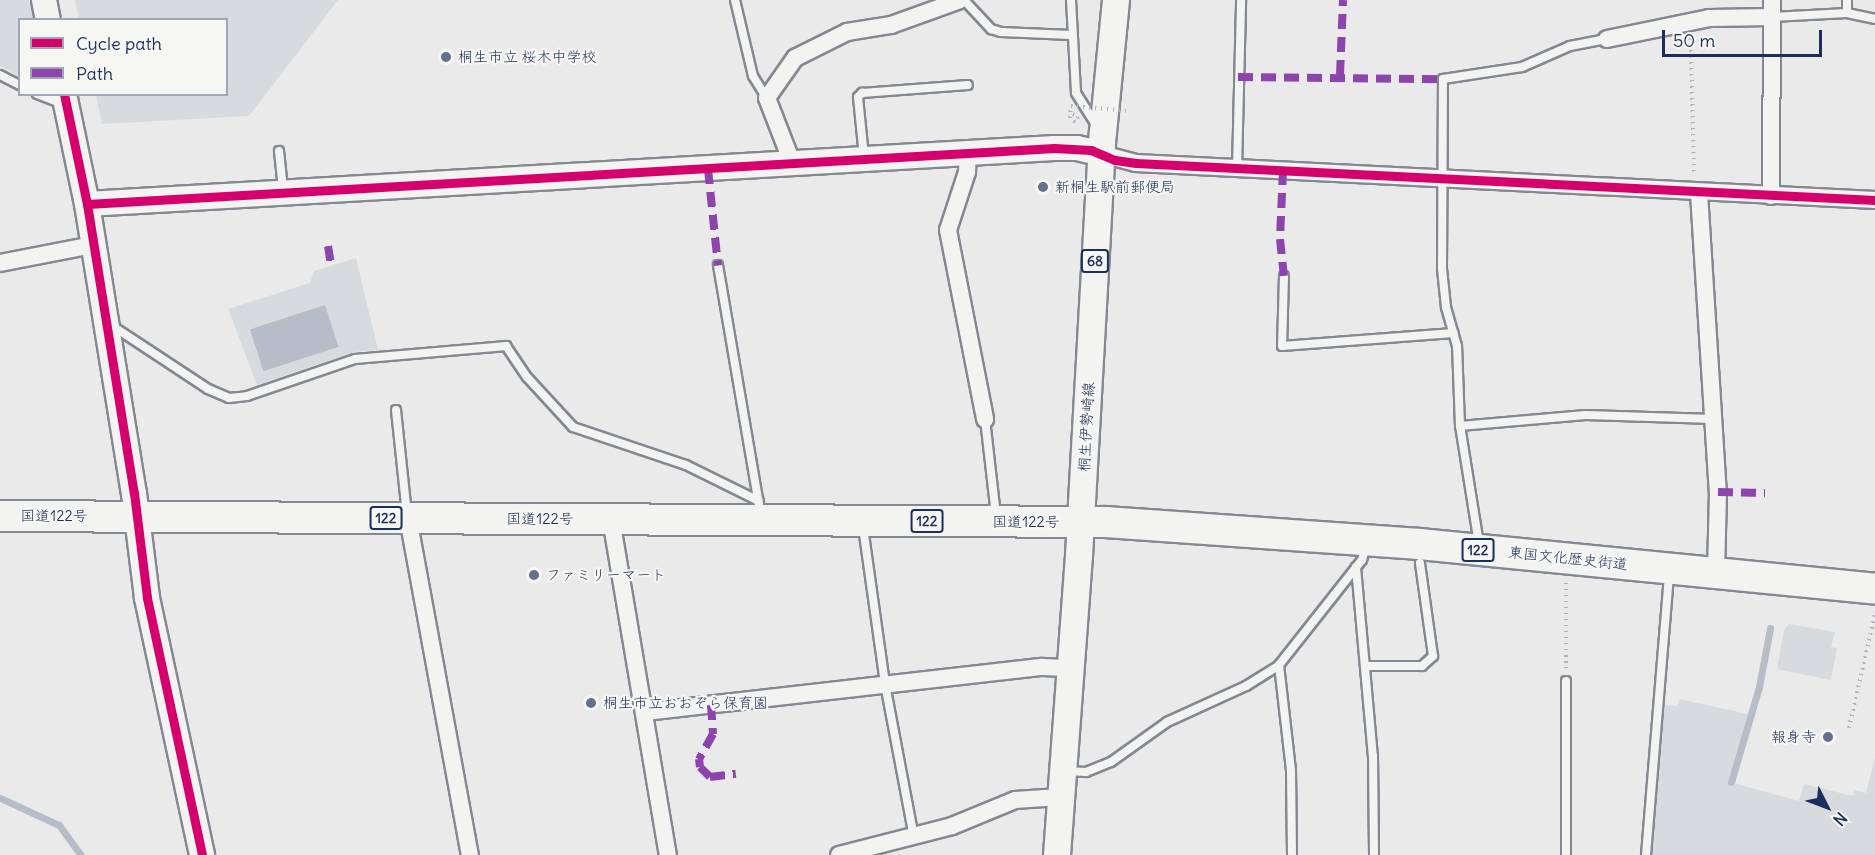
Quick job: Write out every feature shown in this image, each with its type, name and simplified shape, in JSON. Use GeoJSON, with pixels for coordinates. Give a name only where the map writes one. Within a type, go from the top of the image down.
{"type":"FeatureCollection","features":[{"type":"Feature","properties":{"kind":"highway","name":"国道122号"},"geometry":{"type":"LineString","coordinates":[[0,516],[611,519],[760,510],[862,520],[1081,522]]}},
{"type":"Feature","properties":{"kind":"highway","name":"東国文化歴史街道"},"geometry":{"type":"LineString","coordinates":[[1081,522],[1361,554],[1479,550],[1875,589]]}},
{"type":"Feature","properties":{"kind":"main road","name":"桐生伊勢崎線"},"geometry":{"type":"LineString","coordinates":[[1057,855],[1068,668],[1081,522],[1102,143],[1116,0]]}},
{"type":"Feature","properties":{"kind":"street"},"geometry":{"type":"LineString","coordinates":[[44,0],[48,18]]}},
{"type":"Feature","properties":{"kind":"street"},"geometry":{"type":"LineString","coordinates":[[793,165],[766,98],[780,75],[808,49],[848,32],[891,25],[962,0]]}},
{"type":"Feature","properties":{"kind":"street"},"geometry":{"type":"LineString","coordinates":[[1608,39],[1708,18],[1772,8],[1771,196]]}},
{"type":"Feature","properties":{"kind":"street"},"geometry":{"type":"LineString","coordinates":[[65,100],[87,204],[147,598],[202,855]]}},
{"type":"Feature","properties":{"kind":"street"},"geometry":{"type":"LineString","coordinates":[[87,204],[793,165],[1066,148],[1102,143],[1121,162],[1696,189],[1771,196],[1875,200]]}},
{"type":"Feature","properties":{"kind":"street"},"geometry":{"type":"LineString","coordinates":[[968,153],[968,172],[948,230],[985,419]]}},
{"type":"Feature","properties":{"kind":"street"},"geometry":{"type":"LineString","coordinates":[[1696,189],[1715,419],[1718,492],[1716,574]]}},
{"type":"Feature","properties":{"kind":"street"},"geometry":{"type":"LineString","coordinates":[[0,262],[93,245]]}},
{"type":"Feature","properties":{"kind":"street"},"geometry":{"type":"LineString","coordinates":[[408,518],[470,855]]}},
{"type":"Feature","properties":{"kind":"street"},"geometry":{"type":"LineString","coordinates":[[611,519],[668,855]]}},
{"type":"Feature","properties":{"kind":"street"},"geometry":{"type":"LineString","coordinates":[[645,712],[1042,667],[1068,668]]}},
{"type":"Feature","properties":{"kind":"street"},"geometry":{"type":"LineString","coordinates":[[839,855],[952,826],[1015,800],[1060,797]]}},
{"type":"Feature","properties":{"kind":"lane"},"geometry":{"type":"LineString","coordinates":[[735,0],[753,76],[766,98]]}},
{"type":"Feature","properties":{"kind":"lane"},"geometry":{"type":"LineString","coordinates":[[962,0],[991,29],[1002,32],[1071,35]]}},
{"type":"Feature","properties":{"kind":"lane"},"geometry":{"type":"LineString","coordinates":[[1071,0],[1071,35],[1076,93],[1102,143]]}},
{"type":"Feature","properties":{"kind":"lane"},"geometry":{"type":"LineString","coordinates":[[1238,169],[1241,0]]}},
{"type":"Feature","properties":{"kind":"lane"},"geometry":{"type":"LineString","coordinates":[[1847,0],[1847,14]]}},
{"type":"Feature","properties":{"kind":"lane"},"geometry":{"type":"LineString","coordinates":[[1772,8],[1847,14],[1875,19]]}},
{"type":"Feature","properties":{"kind":"lane"},"geometry":{"type":"LineString","coordinates":[[1479,550],[1460,426],[1454,333],[1446,307],[1442,268],[1440,178],[1443,79],[1522,67],[1570,46],[1608,39]]}},
{"type":"Feature","properties":{"kind":"lane"},"geometry":{"type":"LineString","coordinates":[[0,75],[18,85]]}},
{"type":"Feature","properties":{"kind":"lane"},"geometry":{"type":"LineString","coordinates":[[864,160],[858,97],[862,93],[968,85]]}},
{"type":"Feature","properties":{"kind":"lane"},"geometry":{"type":"LineString","coordinates":[[46,96],[65,100]]}},
{"type":"Feature","properties":{"kind":"lane"},"geometry":{"type":"LineString","coordinates":[[279,152],[283,193]]}},
{"type":"Feature","properties":{"kind":"lane"},"geometry":{"type":"LineString","coordinates":[[718,265],[760,510]]}},
{"type":"Feature","properties":{"kind":"lane"},"geometry":{"type":"LineString","coordinates":[[1284,276],[1282,346],[1454,333]]}},
{"type":"Feature","properties":{"kind":"lane"},"geometry":{"type":"LineString","coordinates":[[105,323],[123,329],[208,389],[229,398],[247,396],[355,359],[506,346],[527,376],[573,427],[686,465],[760,510]]}},
{"type":"Feature","properties":{"kind":"lane"},"geometry":{"type":"LineString","coordinates":[[396,411],[408,518]]}},
{"type":"Feature","properties":{"kind":"lane"},"geometry":{"type":"LineString","coordinates":[[1460,426],[1586,416],[1715,419]]}},
{"type":"Feature","properties":{"kind":"lane"},"geometry":{"type":"LineString","coordinates":[[985,419],[996,522]]}},
{"type":"Feature","properties":{"kind":"lane"},"geometry":{"type":"LineString","coordinates":[[862,520],[885,684],[914,837]]}},
{"type":"Feature","properties":{"kind":"lane"},"geometry":{"type":"LineString","coordinates":[[1062,771],[1086,772],[1111,762],[1167,722],[1246,686],[1279,665],[1361,554]]}},
{"type":"Feature","properties":{"kind":"lane"},"geometry":{"type":"LineString","coordinates":[[1361,554],[1373,756],[1374,855]]}},
{"type":"Feature","properties":{"kind":"lane"},"geometry":{"type":"LineString","coordinates":[[1366,666],[1422,666],[1433,656],[1420,563]]}},
{"type":"Feature","properties":{"kind":"lane"},"geometry":{"type":"LineString","coordinates":[[1646,855],[1670,568]]}},
{"type":"Feature","properties":{"kind":"lane"},"geometry":{"type":"LineString","coordinates":[[1279,665],[1291,771],[1292,855]]}},
{"type":"Feature","properties":{"kind":"lane"},"geometry":{"type":"LineString","coordinates":[[1566,681],[1566,855]]}},
{"type":"Feature","properties":{"kind":"path"},"geometry":{"type":"LineString","coordinates":[[1690,31],[1696,189]]}},
{"type":"Feature","properties":{"kind":"path"},"geometry":{"type":"LineString","coordinates":[[1073,114],[1078,117],[1076,122],[1070,118],[1071,106],[1129,111]]}},
{"type":"Feature","properties":{"kind":"path"},"geometry":{"type":"LineString","coordinates":[[1566,572],[1566,681]]}},
{"type":"Feature","properties":{"kind":"path"},"geometry":{"type":"LineString","coordinates":[[1849,728],[1875,613]]}},
{"type":"Feature","properties":{"kind":"shaded area"},"geometry":{"type":"Polygon","coordinates":[[[0,0],[29,0],[33,18],[18,18],[18,75],[0,66],[0,0]]]}},
{"type":"Feature","properties":{"kind":"shaded area"},"geometry":{"type":"Polygon","coordinates":[[[75,0],[338,0],[249,116],[102,124],[96,96],[228,96],[228,18],[79,18],[75,0]]]}},
{"type":"Feature","properties":{"kind":"shaded area"},"geometry":{"type":"Polygon","coordinates":[[[356,258],[378,350],[354,352],[257,385],[228,309],[310,283],[314,271],[356,258]]]}},
{"type":"Feature","properties":{"kind":"shaded area"},"geometry":{"type":"Polygon","coordinates":[[[325,305],[339,347],[263,371],[250,329],[325,305]]]}},
{"type":"Feature","properties":{"kind":"shaded area"},"geometry":{"type":"Polygon","coordinates":[[[1789,624],[1835,632],[1831,647],[1837,648],[1831,680],[1777,669],[1784,630],[1789,624]]]}},
{"type":"Feature","properties":{"kind":"shaded area"},"geometry":{"type":"Polygon","coordinates":[[[1680,699],[1748,714],[1729,781],[1737,784],[1799,801],[1804,784],[1853,796],[1855,790],[1866,793],[1875,757],[1875,855],[1651,855],[1662,705],[1677,706],[1680,699]]]}},
{"type":"Feature","properties":{"kind":"waterway"},"geometry":{"type":"LineString","coordinates":[[1731,782],[1759,687],[1770,628]]}},
{"type":"Feature","properties":{"kind":"waterway"},"geometry":{"type":"LineString","coordinates":[[0,798],[59,825],[81,855]]}},
{"type":"Feature","properties":{"kind":"marked path"},"geometry":{"type":"LineString","coordinates":[[1340,75],[1343,0]]}},
{"type":"Feature","properties":{"kind":"marked path"},"geometry":{"type":"LineString","coordinates":[[1238,77],[1443,79]]}},
{"type":"Feature","properties":{"kind":"marked path"},"geometry":{"type":"LineString","coordinates":[[708,169],[718,265]]}},
{"type":"Feature","properties":{"kind":"marked path"},"geometry":{"type":"LineString","coordinates":[[1283,170],[1280,239],[1284,276]]}},
{"type":"Feature","properties":{"kind":"marked path"},"geometry":{"type":"LineString","coordinates":[[328,246],[331,266]]}},
{"type":"Feature","properties":{"kind":"marked path"},"geometry":{"type":"LineString","coordinates":[[1718,492],[1765,493]]}},
{"type":"Feature","properties":{"kind":"marked path"},"geometry":{"type":"LineString","coordinates":[[711,705],[713,734],[699,759],[700,767],[710,777],[736,774]]}},
{"type":"Feature","properties":{"kind":"cycle path"},"geometry":{"type":"LineString","coordinates":[[64,96],[87,204],[134,493],[147,598],[202,855]]}},
{"type":"Feature","properties":{"kind":"cycle path"},"geometry":{"type":"LineString","coordinates":[[87,204],[1054,148],[1091,150],[1115,160],[1136,163],[1875,200]]}},
{"type":"Feature","properties":{"kind":"place","name":"桐生市立 桜木中学校"},"geometry":{"type":"Point","coordinates":[446,57]}},
{"type":"Feature","properties":{"kind":"place","name":"新桐生駅前郵便局"},"geometry":{"type":"Point","coordinates":[1043,187]}},
{"type":"Feature","properties":{"kind":"place","name":"ファミリーマート"},"geometry":{"type":"Point","coordinates":[534,575]}},
{"type":"Feature","properties":{"kind":"place","name":"桐生市立おおぞら保育園"},"geometry":{"type":"Point","coordinates":[591,703]}},
{"type":"Feature","properties":{"kind":"place","name":"報身寺"},"geometry":{"type":"Point","coordinates":[1828,737]}}]}
